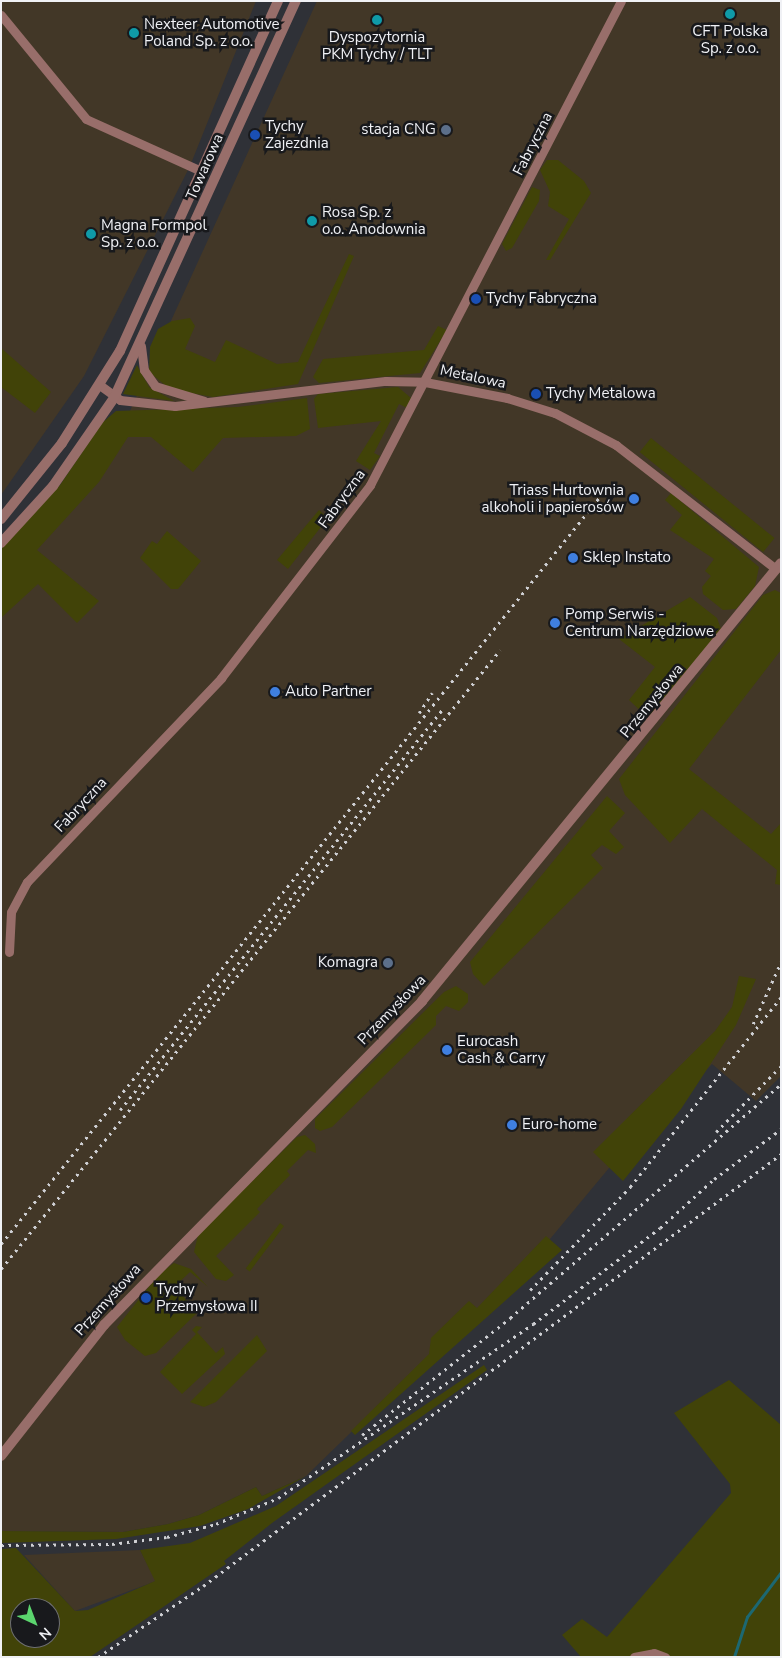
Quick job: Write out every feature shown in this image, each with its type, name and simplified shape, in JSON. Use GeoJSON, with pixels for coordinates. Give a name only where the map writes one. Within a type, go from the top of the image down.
{"type":"FeatureCollection","features":[{"type":"Feature","properties":{"kind":"street","name":"Towarowa"},"geometry":{"type":"LineString","coordinates":[[1,519],[41,472],[101,386],[278,1]]}},
{"type":"Feature","properties":{"kind":"street","name":"Towarowa"},"geometry":{"type":"LineString","coordinates":[[1,543],[53,486],[114,398],[141,346],[296,1]]}},
{"type":"Feature","properties":{"kind":"street","name":"Fabryczna"},"geometry":{"type":"LineString","coordinates":[[9,952],[11,912],[27,882],[221,678],[356,506],[382,466],[621,1]]}},
{"type":"Feature","properties":{"kind":"street"},"geometry":{"type":"LineString","coordinates":[[1,15],[86,119],[201,171]]}},
{"type":"Feature","properties":{"kind":"street"},"geometry":{"type":"LineString","coordinates":[[267,27],[281,34]]}},
{"type":"Feature","properties":{"kind":"street"},"geometry":{"type":"LineString","coordinates":[[141,346],[144,370],[155,386],[209,402]]}},
{"type":"Feature","properties":{"kind":"street","name":"Metalowa"},"geometry":{"type":"LineString","coordinates":[[114,398],[175,406],[386,381],[425,382],[515,400],[579,424],[616,445],[778,566]]}},
{"type":"Feature","properties":{"kind":"street"},"geometry":{"type":"LineString","coordinates":[[101,386],[114,398]]}},
{"type":"Feature","properties":{"kind":"street","name":"Przemysłowa"},"geometry":{"type":"LineString","coordinates":[[1,1456],[104,1325],[422,1001],[778,566]]}},
{"type":"Feature","properties":{"kind":"street"},"geometry":{"type":"LineString","coordinates":[[634,1657],[654,1653],[665,1657]]}},
{"type":"Feature","properties":{"kind":"shaded area"},"geometry":{"type":"Polygon","coordinates":[[[1,1],[256,1],[190,166],[84,376],[1,495],[1,1]]]}},
{"type":"Feature","properties":{"kind":"shaded area"},"geometry":{"type":"Polygon","coordinates":[[[317,1],[781,1],[781,1076],[756,1101],[712,1064],[609,1168],[550,1239],[306,1476],[262,1496],[256,1487],[199,1515],[168,1524],[123,1532],[1,1531],[1,557],[128,415],[317,1]]]}},
{"type":"Feature","properties":{"kind":"shaded area"},"geometry":{"type":"Polygon","coordinates":[[[547,160],[558,160],[584,181],[591,193],[550,260],[546,260],[569,219],[548,206],[550,192],[540,170],[547,160]]]}},
{"type":"Feature","properties":{"kind":"shaded area"},"geometry":{"type":"Polygon","coordinates":[[[532,187],[540,190],[539,201],[512,248],[506,251],[502,244],[532,187]]]}},
{"type":"Feature","properties":{"kind":"shaded area"},"geometry":{"type":"Polygon","coordinates":[[[349,254],[354,256],[298,384],[213,397],[170,389],[149,372],[150,347],[158,329],[172,321],[190,318],[195,326],[185,349],[215,362],[226,340],[277,364],[298,362],[349,254]]]}},
{"type":"Feature","properties":{"kind":"shaded area"},"geometry":{"type":"Polygon","coordinates":[[[438,326],[447,330],[420,373],[319,383],[313,377],[323,359],[424,350],[438,326]]]}},
{"type":"Feature","properties":{"kind":"shaded area"},"geometry":{"type":"Polygon","coordinates":[[[1,348],[51,392],[35,413],[1,387],[1,348]]]}},
{"type":"Feature","properties":{"kind":"shaded area"},"geometry":{"type":"Polygon","coordinates":[[[137,365],[149,387],[174,401],[123,394],[137,365]]]}},
{"type":"Feature","properties":{"kind":"shaded area"},"geometry":{"type":"Polygon","coordinates":[[[398,387],[411,398],[407,408],[399,404],[374,453],[380,456],[370,470],[356,461],[381,421],[318,428],[314,399],[318,394],[398,387]]]}},
{"type":"Feature","properties":{"kind":"shaded area"},"geometry":{"type":"Polygon","coordinates":[[[307,398],[310,429],[296,436],[223,438],[193,472],[151,437],[128,437],[99,482],[37,550],[99,601],[77,623],[38,584],[1,618],[1,549],[60,485],[102,423],[116,411],[238,407],[307,398]]]}},
{"type":"Feature","properties":{"kind":"shaded area"},"geometry":{"type":"Polygon","coordinates":[[[651,438],[775,538],[763,552],[640,452],[651,438]]]}},
{"type":"Feature","properties":{"kind":"shaded area"},"geometry":{"type":"Polygon","coordinates":[[[671,493],[759,567],[755,586],[736,609],[723,610],[703,594],[702,587],[711,576],[705,571],[714,559],[670,530],[682,515],[665,500],[671,493]]]}},
{"type":"Feature","properties":{"kind":"shaded area"},"geometry":{"type":"Polygon","coordinates":[[[319,510],[328,518],[288,569],[277,560],[319,510]]]}},
{"type":"Feature","properties":{"kind":"shaded area"},"geometry":{"type":"Polygon","coordinates":[[[167,531],[201,561],[178,589],[171,589],[140,558],[152,541],[157,544],[167,531]]]}},
{"type":"Feature","properties":{"kind":"shaded area"},"geometry":{"type":"Polygon","coordinates":[[[775,590],[781,593],[781,650],[689,769],[771,834],[781,823],[781,885],[775,884],[777,870],[702,809],[670,843],[625,795],[619,779],[763,595],[775,590]]]}},
{"type":"Feature","properties":{"kind":"shaded area"},"geometry":{"type":"Polygon","coordinates":[[[690,597],[717,618],[721,629],[650,715],[645,715],[629,700],[655,667],[619,639],[690,597]]]}},
{"type":"Feature","properties":{"kind":"shaded area"},"geometry":{"type":"Polygon","coordinates":[[[607,796],[625,813],[609,831],[624,847],[616,854],[602,845],[591,855],[603,868],[484,986],[473,974],[470,962],[607,796]]]}},
{"type":"Feature","properties":{"kind":"shaded area"},"geometry":{"type":"Polygon","coordinates":[[[739,976],[756,979],[736,1025],[681,1109],[623,1181],[593,1152],[715,1031],[732,1007],[739,976]]]}},
{"type":"Feature","properties":{"kind":"shaded area"},"geometry":{"type":"Polygon","coordinates":[[[456,986],[468,994],[468,1002],[459,1011],[446,1006],[436,1016],[436,1025],[332,1127],[320,1131],[315,1128],[315,1119],[444,992],[456,986]]]}},
{"type":"Feature","properties":{"kind":"shaded area"},"geometry":{"type":"Polygon","coordinates":[[[305,1135],[315,1144],[316,1153],[308,1150],[287,1171],[290,1175],[257,1209],[260,1212],[216,1256],[234,1275],[226,1281],[216,1279],[194,1252],[198,1235],[297,1137],[305,1135]]]}},
{"type":"Feature","properties":{"kind":"shaded area"},"geometry":{"type":"Polygon","coordinates":[[[280,1223],[284,1226],[250,1272],[246,1269],[280,1223]]]}},
{"type":"Feature","properties":{"kind":"shaded area"},"geometry":{"type":"Polygon","coordinates":[[[546,1236],[562,1250],[355,1435],[351,1431],[429,1354],[431,1338],[469,1301],[477,1308],[546,1236]]]}},
{"type":"Feature","properties":{"kind":"shaded area"},"geometry":{"type":"Polygon","coordinates":[[[174,1263],[191,1269],[208,1287],[190,1272],[174,1287],[198,1312],[156,1353],[145,1356],[125,1340],[117,1327],[159,1274],[174,1263]]]}},
{"type":"Feature","properties":{"kind":"shaded area"},"geometry":{"type":"Polygon","coordinates":[[[196,1326],[202,1327],[197,1332],[216,1353],[223,1347],[225,1354],[182,1394],[160,1372],[196,1334],[192,1330],[196,1326]]]}},
{"type":"Feature","properties":{"kind":"shaded area"},"geometry":{"type":"Polygon","coordinates":[[[257,1335],[267,1351],[216,1402],[204,1407],[190,1402],[257,1335]]]}},
{"type":"Feature","properties":{"kind":"shaded area"},"geometry":{"type":"Polygon","coordinates":[[[484,1365],[487,1370],[272,1523],[224,1561],[226,1564],[90,1657],[1,1657],[1,1549],[16,1548],[75,1611],[88,1610],[155,1581],[140,1550],[190,1543],[276,1506],[484,1365]]]}},
{"type":"Feature","properties":{"kind":"shaded area"},"geometry":{"type":"Polygon","coordinates":[[[729,1380],[781,1425],[781,1657],[581,1657],[562,1635],[582,1619],[607,1637],[731,1493],[730,1484],[674,1413],[729,1380]]]}},
{"type":"Feature","properties":{"kind":"shaded area"},"geometry":{"type":"Polygon","coordinates":[[[306,1476],[248,1509],[200,1526],[116,1539],[1,1543],[1,1531],[123,1532],[168,1524],[199,1515],[256,1487],[262,1496],[306,1476]]]}},
{"type":"Feature","properties":{"kind":"shaded area"},"geometry":{"type":"Polygon","coordinates":[[[140,1550],[156,1581],[75,1611],[24,1555],[140,1550]]]}},
{"type":"Feature","properties":{"kind":"waterway"},"geometry":{"type":"LineString","coordinates":[[734,1657],[747,1617],[781,1572]]}},
{"type":"Feature","properties":{"kind":"railway"},"geometry":{"type":"LineString","coordinates":[[1,1244],[610,484]]}},
{"type":"Feature","properties":{"kind":"railway"},"geometry":{"type":"LineString","coordinates":[[1,1269],[500,650]]}},
{"type":"Feature","properties":{"kind":"railway"},"geometry":{"type":"LineString","coordinates":[[419,713],[432,693]]}},
{"type":"Feature","properties":{"kind":"railway"},"geometry":{"type":"LineString","coordinates":[[120,1110],[442,710]]}},
{"type":"Feature","properties":{"kind":"railway"},"geometry":{"type":"LineString","coordinates":[[753,1024],[781,962]]}},
{"type":"Feature","properties":{"kind":"railway"},"geometry":{"type":"LineString","coordinates":[[530,1290],[630,1187],[781,997]]}},
{"type":"Feature","properties":{"kind":"railway"},"geometry":{"type":"LineString","coordinates":[[716,1132],[781,1066]]}},
{"type":"Feature","properties":{"kind":"railway"},"geometry":{"type":"LineString","coordinates":[[362,1435],[510,1318],[781,1084]]}},
{"type":"Feature","properties":{"kind":"railway"},"geometry":{"type":"LineString","coordinates":[[1,1545],[112,1544],[167,1537],[216,1524],[278,1498],[533,1324],[660,1228],[714,1179],[781,1129]]}},
{"type":"Feature","properties":{"kind":"railway"},"geometry":{"type":"LineString","coordinates":[[98,1657],[203,1586],[781,1154]]}},
{"type":"Feature","properties":{"kind":"place","name":"CFT Polska Sp. z o.o."},"geometry":{"type":"Point","coordinates":[730,14]}},
{"type":"Feature","properties":{"kind":"place","name":"Dyspozytornia PKM Tychy / TLT"},"geometry":{"type":"Point","coordinates":[377,20]}},
{"type":"Feature","properties":{"kind":"place","name":"Nexteer Automotive Poland Sp. z o.o."},"geometry":{"type":"Point","coordinates":[134,33]}},
{"type":"Feature","properties":{"kind":"place","name":"stacja CNG"},"geometry":{"type":"Point","coordinates":[446,130]}},
{"type":"Feature","properties":{"kind":"place","name":"Tychy Zajezdnia"},"geometry":{"type":"Point","coordinates":[255,135]}},
{"type":"Feature","properties":{"kind":"place","name":"Rosa Sp. z o.o. Anodownia"},"geometry":{"type":"Point","coordinates":[312,221]}},
{"type":"Feature","properties":{"kind":"place","name":"Magna Formpol Sp. z o.o."},"geometry":{"type":"Point","coordinates":[91,234]}},
{"type":"Feature","properties":{"kind":"place","name":"Tychy Fabryczna"},"geometry":{"type":"Point","coordinates":[476,299]}},
{"type":"Feature","properties":{"kind":"place","name":"Tychy Metalowa"},"geometry":{"type":"Point","coordinates":[536,394]}},
{"type":"Feature","properties":{"kind":"place","name":"Triass Hurtownia alkoholi i papierosów"},"geometry":{"type":"Point","coordinates":[634,499]}},
{"type":"Feature","properties":{"kind":"place","name":"Sklep Instato"},"geometry":{"type":"Point","coordinates":[573,558]}},
{"type":"Feature","properties":{"kind":"place","name":"Pomp Serwis - Centrum Narzędziowe"},"geometry":{"type":"Point","coordinates":[555,623]}},
{"type":"Feature","properties":{"kind":"place","name":"Auto Partner"},"geometry":{"type":"Point","coordinates":[275,692]}},
{"type":"Feature","properties":{"kind":"place","name":"Komagra"},"geometry":{"type":"Point","coordinates":[388,963]}},
{"type":"Feature","properties":{"kind":"place","name":"Eurocash Cash & Carry"},"geometry":{"type":"Point","coordinates":[447,1050]}},
{"type":"Feature","properties":{"kind":"place","name":"Euro-home"},"geometry":{"type":"Point","coordinates":[512,1125]}},
{"type":"Feature","properties":{"kind":"place","name":"Tychy Przemysłowa II"},"geometry":{"type":"Point","coordinates":[146,1298]}}]}
